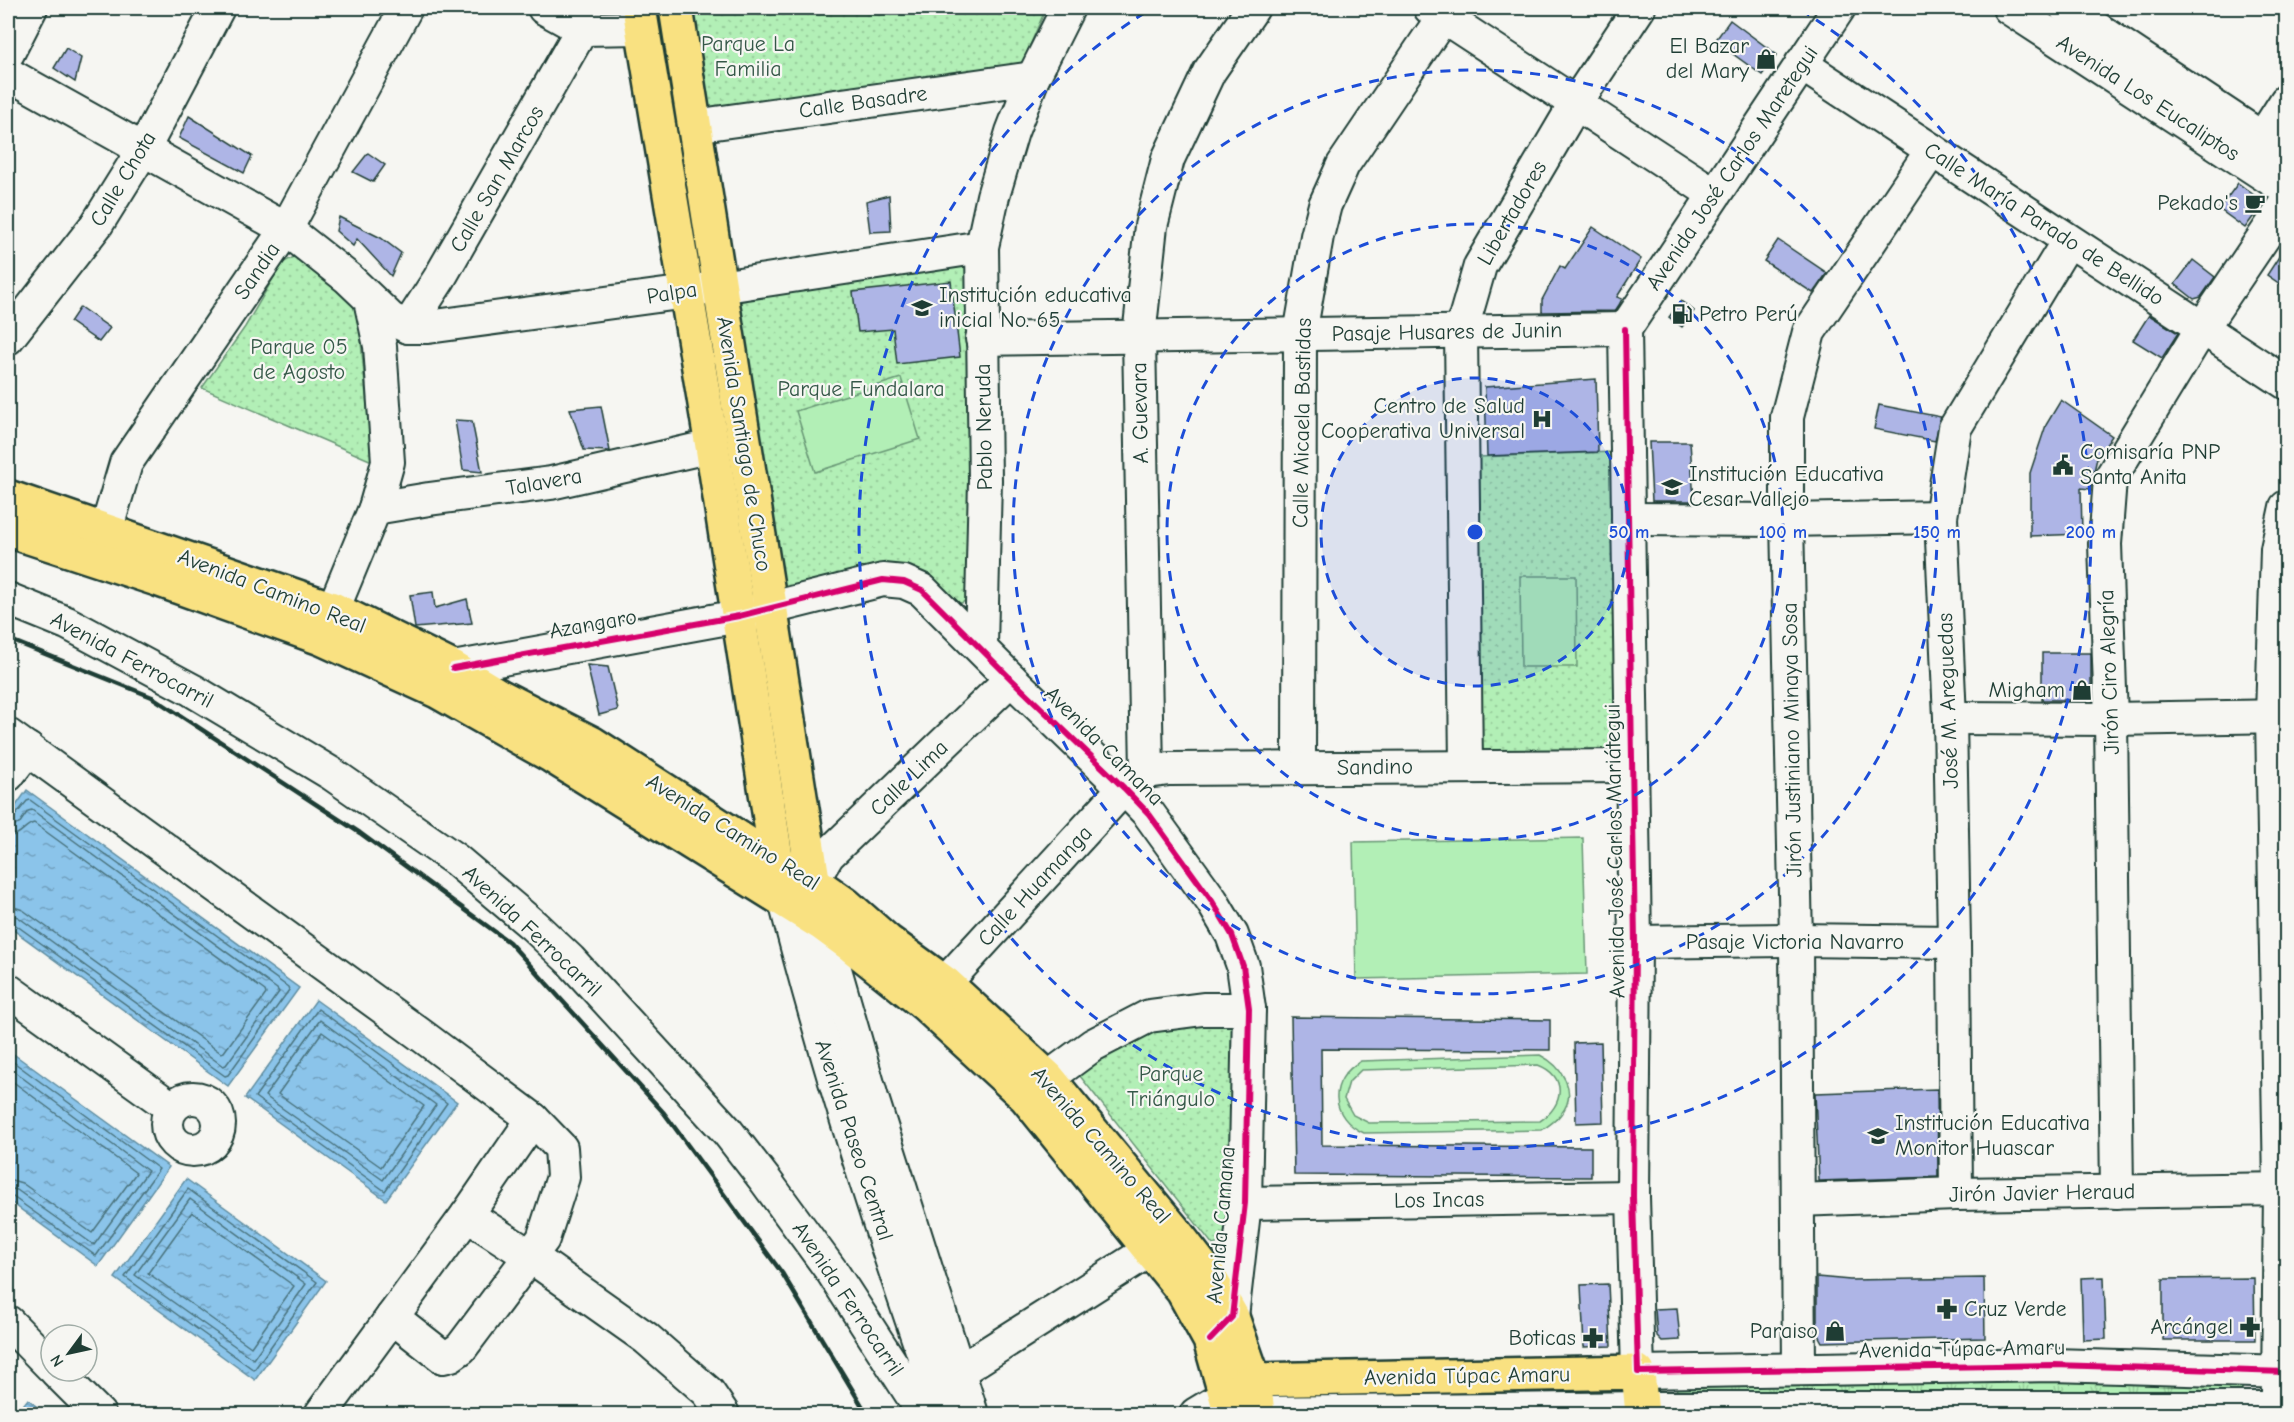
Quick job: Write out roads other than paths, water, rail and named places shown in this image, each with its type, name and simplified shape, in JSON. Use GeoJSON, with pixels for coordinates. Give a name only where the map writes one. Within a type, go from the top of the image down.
{"type":"FeatureCollection","features":[{"type":"Feature","properties":{"kind":"main road","name":"Avenida Santiago de Chuco"},"geometry":{"type":"LineString","coordinates":[[676,8],[719,286],[754,612],[776,862]]}},
{"type":"Feature","properties":{"kind":"main road","name":"Avenida Santiago de Chuco"},"geometry":{"type":"LineString","coordinates":[[641,18],[712,446],[754,612],[812,880]]}},
{"type":"Feature","properties":{"kind":"main road","name":"Avenida Camino Real"},"geometry":{"type":"LineString","coordinates":[[8,497],[106,531],[327,624],[453,668],[501,697],[593,744],[776,862],[812,880],[845,904],[887,940],[945,983],[1048,1078],[1201,1265],[1243,1410]]}},
{"type":"Feature","properties":{"kind":"main road","name":"Avenida Camino Real"},"geometry":{"type":"LineString","coordinates":[[8,530],[157,579],[327,624],[437,691],[552,756],[822,924],[926,1005],[1026,1097],[1183,1291],[1221,1328],[1254,1380]]}},
{"type":"Feature","properties":{"kind":"main road","name":"Avenida Paseo Central"},"geometry":{"type":"LineString","coordinates":[[776,862],[785,901]]}},
{"type":"Feature","properties":{"kind":"main road","name":"Avenida Paseo Central"},"geometry":{"type":"LineString","coordinates":[[812,880],[822,924]]}},
{"type":"Feature","properties":{"kind":"main road","name":"Avenida Túpac Amaru"},"geometry":{"type":"LineString","coordinates":[[1243,1410],[1254,1380],[1638,1372]]}},
{"type":"Feature","properties":{"kind":"main road","name":"Avenida José Carlos Mariátegui"},"geometry":{"type":"LineString","coordinates":[[1638,1372],[1642,1412]]}},
{"type":"Feature","properties":{"kind":"street"},"geometry":{"type":"LineString","coordinates":[[8,53],[31,8]]}},
{"type":"Feature","properties":{"kind":"street","name":"Calle Chota"},"geometry":{"type":"LineString","coordinates":[[8,338],[97,224],[143,150],[218,8]]}},
{"type":"Feature","properties":{"kind":"street","name":"Sandia"},"geometry":{"type":"LineString","coordinates":[[106,531],[126,463],[286,230],[406,8]]}},
{"type":"Feature","properties":{"kind":"street"},"geometry":{"type":"LineString","coordinates":[[543,8],[582,29],[641,18]]}},
{"type":"Feature","properties":{"kind":"street","name":"Pablo Neruda"},"geometry":{"type":"LineString","coordinates":[[981,646],[985,480],[982,247],[993,196],[1012,132],[1033,78],[1068,8]]}},
{"type":"Feature","properties":{"kind":"street","name":"A. Guevara"},"geometry":{"type":"LineString","coordinates":[[1135,780],[1139,336],[1151,226],[1168,159],[1209,72],[1253,8]]}},
{"type":"Feature","properties":{"kind":"street","name":"Libertadores"},"geometry":{"type":"LineString","coordinates":[[1466,766],[1461,332],[1480,266],[1576,104],[1639,8]]}},
{"type":"Feature","properties":{"kind":"street","name":"Avenida José Carlos Maretegui"},"geometry":{"type":"LineString","coordinates":[[1624,329],[1839,8]]}},
{"type":"Feature","properties":{"kind":"street","name":"Avenida Los Eucaliptos"},"geometry":{"type":"LineString","coordinates":[[2009,8],[2265,151]]}},
{"type":"Feature","properties":{"kind":"street","name":"Avenida Los Eucaliptos"},"geometry":{"type":"LineString","coordinates":[[2066,8],[2265,151],[2286,189]]}},
{"type":"Feature","properties":{"kind":"street"},"geometry":{"type":"LineString","coordinates":[[1441,10],[1576,104],[1714,194]]}},
{"type":"Feature","properties":{"kind":"street","name":"Calle Micaela Bastidas"},"geometry":{"type":"LineString","coordinates":[[1299,768],[1300,334],[1323,215],[1343,165],[1441,10]]}},
{"type":"Feature","properties":{"kind":"street","name":"Calle San Marcos"},"geometry":{"type":"LineString","coordinates":[[408,327],[439,279],[582,29]]}},
{"type":"Feature","properties":{"kind":"street","name":"Calle María Parado de Bellido"},"geometry":{"type":"LineString","coordinates":[[1801,64],[2286,384]]}},
{"type":"Feature","properties":{"kind":"street"},"geometry":{"type":"LineString","coordinates":[[8,74],[286,230],[348,278],[391,319],[408,327]]}},
{"type":"Feature","properties":{"kind":"street","name":"Calle Basadre"},"geometry":{"type":"LineString","coordinates":[[694,126],[1033,78]]}},
{"type":"Feature","properties":{"kind":"street"},"geometry":{"type":"LineString","coordinates":[[2265,151],[2286,102]]}},
{"type":"Feature","properties":{"kind":"street","name":"Jirón Justiniano Minaya Sosa"},"geometry":{"type":"LineString","coordinates":[[1799,1369],[1796,940],[1787,417],[1809,332],[1932,150]]}},
{"type":"Feature","properties":{"kind":"street","name":"Jirón Ciro Alegría"},"geometry":{"type":"LineString","coordinates":[[2117,1192],[2111,718],[2105,544],[2110,479],[2202,328],[2286,204]]}},
{"type":"Feature","properties":{"kind":"street","name":"José M. Areguedas"},"geometry":{"type":"LineString","coordinates":[[1956,1194],[1950,717],[1941,517],[1955,428],[2068,241]]}},
{"type":"Feature","properties":{"kind":"street","name":"Palpa"},"geometry":{"type":"LineString","coordinates":[[408,327],[428,327],[687,292],[982,247]]}},
{"type":"Feature","properties":{"kind":"street"},"geometry":{"type":"LineString","coordinates":[[327,624],[375,508],[388,462],[380,346],[370,300]]}},
{"type":"Feature","properties":{"kind":"street","name":"Pasaje Husares de Junin"},"geometry":{"type":"LineString","coordinates":[[982,339],[1624,329]]}},
{"type":"Feature","properties":{"kind":"street","name":"Avenida José Carlos Mariátegui"},"geometry":{"type":"LineString","coordinates":[[1624,329],[1635,942],[1633,1197],[1638,1372]]}},
{"type":"Feature","properties":{"kind":"street","name":"Talavera"},"geometry":{"type":"LineString","coordinates":[[375,508],[551,483],[712,446]]}},
{"type":"Feature","properties":{"kind":"street"},"geometry":{"type":"LineString","coordinates":[[2281,1410],[2283,1189],[2277,549],[2286,507]]}},
{"type":"Feature","properties":{"kind":"street"},"geometry":{"type":"LineString","coordinates":[[1628,519],[1787,520],[1941,517]]}},
{"type":"Feature","properties":{"kind":"street","name":"Avenida Camana"},"geometry":{"type":"LineString","coordinates":[[754,612],[883,580],[904,582],[922,590],[981,646],[1011,679],[1135,780],[1149,814],[1205,891],[1232,935],[1243,966],[1250,1009],[1245,1203],[1221,1328]]}},
{"type":"Feature","properties":{"kind":"street","name":"Avenida Ferrocarril"},"geometry":{"type":"LineString","coordinates":[[8,599],[67,623],[192,690],[332,774],[456,860],[534,926],[570,960],[727,1131],[833,1273],[924,1414]]}},
{"type":"Feature","properties":{"kind":"street","name":"Azangaro"},"geometry":{"type":"LineString","coordinates":[[453,668],[754,612]]}},
{"type":"Feature","properties":{"kind":"street","name":"Calle Lima"},"geometry":{"type":"LineString","coordinates":[[812,880],[828,855],[1011,679]]}},
{"type":"Feature","properties":{"kind":"street"},"geometry":{"type":"LineString","coordinates":[[1950,717],[2279,716]]}},
{"type":"Feature","properties":{"kind":"street"},"geometry":{"type":"LineString","coordinates":[[8,775],[18,742],[425,1038],[533,1119],[561,1148],[563,1177],[543,1239],[461,1348],[443,1357],[392,1317]]}},
{"type":"Feature","properties":{"kind":"street","name":"Sandino"},"geometry":{"type":"LineString","coordinates":[[1135,780],[1169,769],[1632,766]]}},
{"type":"Feature","properties":{"kind":"street","name":"Calle Huamanga"},"geometry":{"type":"LineString","coordinates":[[945,983],[1135,780]]}},
{"type":"Feature","properties":{"kind":"street","name":"Avenida Paseo Central"},"geometry":{"type":"LineString","coordinates":[[785,901],[838,1096],[944,1414]]}},
{"type":"Feature","properties":{"kind":"street","name":"Avenida Paseo Central"},"geometry":{"type":"LineString","coordinates":[[822,924],[872,1098],[972,1414]]}},
{"type":"Feature","properties":{"kind":"street","name":"Pasaje Victoria Navarro"},"geometry":{"type":"LineString","coordinates":[[1635,942],[1796,940],[1954,942]]}},
{"type":"Feature","properties":{"kind":"street"},"geometry":{"type":"LineString","coordinates":[[8,990],[172,1108]]}},
{"type":"Feature","properties":{"kind":"street"},"geometry":{"type":"LineString","coordinates":[[1048,1078],[1092,1044],[1149,1016],[1203,1009],[1250,1009]]}},
{"type":"Feature","properties":{"kind":"street"},"geometry":{"type":"LineString","coordinates":[[321,1414],[467,1215],[533,1119]]}},
{"type":"Feature","properties":{"kind":"street","name":"Jirón Javier Heraud"},"geometry":{"type":"LineString","coordinates":[[1798,1200],[1956,1194],[2283,1189]]}},
{"type":"Feature","properties":{"kind":"street","name":"Los Incas"},"geometry":{"type":"LineString","coordinates":[[1245,1203],[1633,1197]]}},
{"type":"Feature","properties":{"kind":"street"},"geometry":{"type":"LineString","coordinates":[[467,1215],[530,1256],[646,1338],[708,1392],[723,1414]]}},
{"type":"Feature","properties":{"kind":"street"},"geometry":{"type":"LineString","coordinates":[[958,1372],[1150,1250]]}},
{"type":"Feature","properties":{"kind":"street"},"geometry":{"type":"LineString","coordinates":[[8,1322],[39,1354]]}},
{"type":"Feature","properties":{"kind":"street","name":"Avenida Túpac Amaru"},"geometry":{"type":"LineString","coordinates":[[1638,1372],[2054,1365],[2282,1372]]}},
{"type":"Feature","properties":{"kind":"street"},"geometry":{"type":"LineString","coordinates":[[68,1383],[99,1414]]}},
{"type":"Feature","properties":{"kind":"street","name":"Avenida Túpac Amaru"},"geometry":{"type":"LineString","coordinates":[[1196,1414],[1243,1410],[1642,1412],[2281,1410]]}},
{"type":"Feature","properties":{"kind":"water"},"geometry":{"type":"Polygon","coordinates":[[[27,790],[299,988],[228,1086],[8,926],[8,817],[27,790]]]}},
{"type":"Feature","properties":{"kind":"water"},"geometry":{"type":"Polygon","coordinates":[[[316,1000],[457,1102],[386,1200],[245,1098],[316,1000]]]}},
{"type":"Feature","properties":{"kind":"water"},"geometry":{"type":"Polygon","coordinates":[[[8,1050],[169,1167],[98,1266],[8,1200],[8,1050]]]}},
{"type":"Feature","properties":{"kind":"water"},"geometry":{"type":"Polygon","coordinates":[[[186,1179],[326,1281],[255,1380],[115,1278],[186,1179]]]}},
{"type":"Feature","properties":{"kind":"water"},"geometry":{"type":"Polygon","coordinates":[[[28,1399],[45,1414],[16,1414],[28,1399]]]}},
{"type":"Feature","properties":{"kind":"railway"},"geometry":{"type":"LineString","coordinates":[[8,639],[152,697],[360,833],[509,942],[664,1113],[782,1273],[867,1414]]}},
{"type":"Feature","properties":{"kind":"place","name":"El Bazar del Mary"},"geometry":{"type":"Point","coordinates":[1766,59]}},
{"type":"Feature","properties":{"kind":"place","name":"Pekado's"},"geometry":{"type":"Point","coordinates":[2255,203]}},
{"type":"Feature","properties":{"kind":"place","name":"Institución educativa inicial No. 65"},"geometry":{"type":"Point","coordinates":[922,308]}},
{"type":"Feature","properties":{"kind":"place","name":"Petro Perú"},"geometry":{"type":"Point","coordinates":[1682,314]}},
{"type":"Feature","properties":{"kind":"place","name":"Centro de Salud Cooperativa Universal"},"geometry":{"type":"Point","coordinates":[1542,419]}},
{"type":"Feature","properties":{"kind":"place","name":"Comisaría PNP Santa Anita"},"geometry":{"type":"Point","coordinates":[2063,465]}},
{"type":"Feature","properties":{"kind":"place","name":"Institución Educativa Cesar Vallejo"},"geometry":{"type":"Point","coordinates":[1672,487]}},
{"type":"Feature","properties":{"kind":"place","name":"Migham"},"geometry":{"type":"Point","coordinates":[2082,690]}},
{"type":"Feature","properties":{"kind":"place","name":"Institución Educativa Monitor Huascar"},"geometry":{"type":"Point","coordinates":[1878,1136]}},
{"type":"Feature","properties":{"kind":"place","name":"Cruz Verde"},"geometry":{"type":"Point","coordinates":[1947,1309]}},
{"type":"Feature","properties":{"kind":"place","name":"Arcángel"},"geometry":{"type":"Point","coordinates":[2250,1327]}},
{"type":"Feature","properties":{"kind":"place","name":"Paraiso"},"geometry":{"type":"Point","coordinates":[1835,1331]}},
{"type":"Feature","properties":{"kind":"place","name":"Boticas"},"geometry":{"type":"Point","coordinates":[1593,1338]}},
{"type":"Feature","properties":{"kind":"park label","name":"Parque La Familia"},"geometry":{"type":"Point","coordinates":[748,56]}},
{"type":"Feature","properties":{"kind":"park label","name":"Parque 05 de Agosto"},"geometry":{"type":"Point","coordinates":[299,360]}},
{"type":"Feature","properties":{"kind":"park label","name":"Parque Fundalara"},"geometry":{"type":"Point","coordinates":[861,389]}},
{"type":"Feature","properties":{"kind":"park label","name":"Parque Triángulo"},"geometry":{"type":"Point","coordinates":[1171,1086]}}]}
